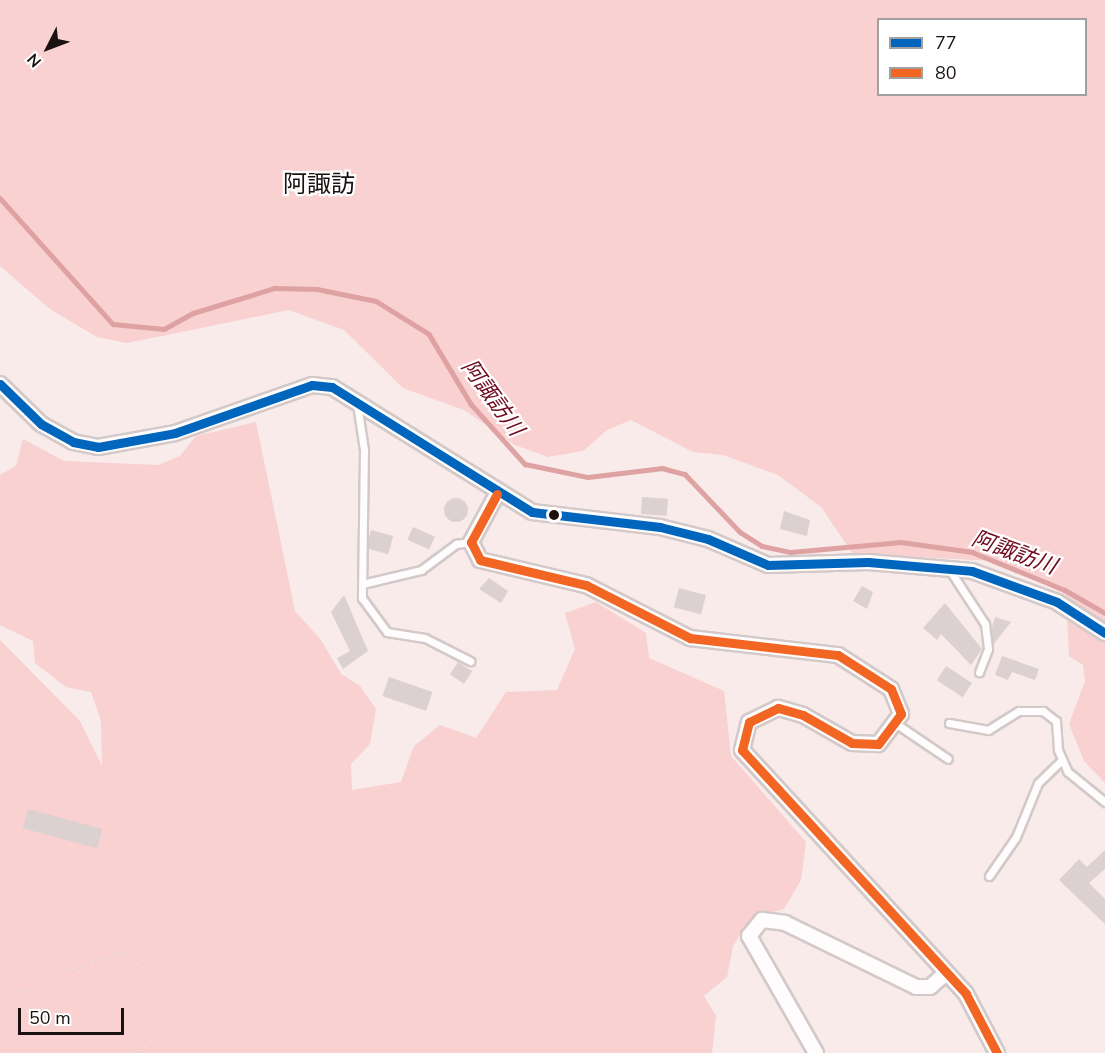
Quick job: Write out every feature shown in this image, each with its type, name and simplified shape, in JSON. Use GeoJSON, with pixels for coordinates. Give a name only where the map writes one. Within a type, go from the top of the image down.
{"type":"FeatureCollection","features":[{"type":"Feature","properties":{"kind":"street"},"geometry":{"type":"LineString","coordinates":[[0,384],[48,429],[98,447],[175,432],[312,385],[332,387],[497,495],[532,512],[660,527],[708,538],[768,565],[868,562],[948,568],[1030,590],[1105,633]]}},
{"type":"Feature","properties":{"kind":"street"},"geometry":{"type":"LineString","coordinates":[[497,495],[471,542],[480,560],[586,585],[690,638],[838,655],[891,689],[901,714],[898,725],[878,744],[866,746],[778,708],[749,722],[742,750],[976,1008],[997,1053]]}},
{"type":"Feature","properties":{"kind":"street"},"geometry":{"type":"LineString","coordinates":[[816,1053],[749,936],[762,920],[785,923],[916,987],[930,987],[945,974]]}},
{"type":"Feature","properties":{"kind":"lane"},"geometry":{"type":"LineString","coordinates":[[356,402],[364,450],[362,584],[367,609],[387,632],[425,638],[470,661]]}},
{"type":"Feature","properties":{"kind":"lane"},"geometry":{"type":"LineString","coordinates":[[362,584],[421,570],[456,544],[471,542]]}},
{"type":"Feature","properties":{"kind":"lane"},"geometry":{"type":"LineString","coordinates":[[948,568],[985,624],[986,663],[979,672]]}},
{"type":"Feature","properties":{"kind":"lane"},"geometry":{"type":"LineString","coordinates":[[949,723],[988,730],[1019,711],[1042,711],[1056,720],[1061,761],[1079,785],[1105,802]]}},
{"type":"Feature","properties":{"kind":"lane"},"geometry":{"type":"LineString","coordinates":[[898,725],[948,759]]}},
{"type":"Feature","properties":{"kind":"lane"},"geometry":{"type":"LineString","coordinates":[[988,876],[1016,837],[1038,783],[1061,761]]}},
{"type":"Feature","properties":{"kind":"path"},"geometry":{"type":"LineString","coordinates":[[0,1001],[116,952],[133,956],[162,977],[166,997],[139,1053]]}},
{"type":"Feature","properties":{"kind":"shaded area"},"geometry":{"type":"Polygon","coordinates":[[[0,0],[1105,0],[1105,783],[1084,761],[1069,724],[1085,681],[1083,665],[1069,656],[1066,595],[997,561],[853,554],[821,507],[778,475],[723,455],[693,452],[631,420],[607,430],[583,451],[548,457],[515,445],[464,410],[403,388],[344,330],[289,310],[127,343],[97,337],[50,309],[0,266],[0,0]]]}},
{"type":"Feature","properties":{"kind":"shaded area"},"geometry":{"type":"Polygon","coordinates":[[[256,422],[295,611],[321,640],[341,674],[360,686],[376,709],[370,744],[351,764],[352,790],[401,782],[414,746],[440,725],[476,738],[506,692],[557,690],[575,649],[565,613],[596,602],[646,633],[649,658],[724,691],[731,756],[806,842],[801,880],[784,909],[750,919],[733,946],[727,977],[704,996],[716,1016],[712,1053],[0,1053],[0,640],[80,721],[102,766],[101,721],[91,692],[66,687],[35,663],[33,641],[0,625],[0,475],[16,466],[23,439],[64,461],[158,465],[180,456],[196,436],[256,422]]]}},
{"type":"Feature","properties":{"kind":"building"},"geometry":{"type":"Polygon","coordinates":[[[642,497],[668,499],[667,516],[641,514],[642,497]]]}},
{"type":"Feature","properties":{"kind":"building"},"geometry":{"type":"Polygon","coordinates":[[[456,498],[464,502],[468,510],[464,518],[456,522],[448,518],[444,510],[448,502],[456,498]]]}},
{"type":"Feature","properties":{"kind":"building"},"geometry":{"type":"Polygon","coordinates":[[[784,511],[810,520],[807,536],[780,529],[784,511]]]}},
{"type":"Feature","properties":{"kind":"building"},"geometry":{"type":"Polygon","coordinates":[[[413,527],[435,537],[429,550],[407,540],[413,527]]]}},
{"type":"Feature","properties":{"kind":"building"},"geometry":{"type":"Polygon","coordinates":[[[371,530],[393,536],[388,554],[366,548],[371,530]]]}},
{"type":"Feature","properties":{"kind":"building"},"geometry":{"type":"Polygon","coordinates":[[[489,578],[508,591],[501,603],[479,589],[489,578]]]}},
{"type":"Feature","properties":{"kind":"building"},"geometry":{"type":"Polygon","coordinates":[[[862,586],[873,592],[867,609],[853,601],[862,586]]]}},
{"type":"Feature","properties":{"kind":"building"},"geometry":{"type":"Polygon","coordinates":[[[679,588],[706,595],[701,615],[674,607],[679,588]]]}},
{"type":"Feature","properties":{"kind":"building"},"geometry":{"type":"Polygon","coordinates":[[[344,595],[368,651],[343,669],[337,658],[350,651],[331,612],[344,595]]]}},
{"type":"Feature","properties":{"kind":"building"},"geometry":{"type":"Polygon","coordinates":[[[945,603],[982,649],[971,665],[941,634],[937,640],[923,628],[945,603]]]}},
{"type":"Feature","properties":{"kind":"building"},"geometry":{"type":"Polygon","coordinates":[[[995,617],[1011,622],[993,645],[991,630],[995,617]]]}},
{"type":"Feature","properties":{"kind":"building"},"geometry":{"type":"Polygon","coordinates":[[[1002,656],[1039,669],[1035,680],[1012,672],[1008,680],[995,675],[1002,656]]]}},
{"type":"Feature","properties":{"kind":"building"},"geometry":{"type":"Polygon","coordinates":[[[458,662],[472,671],[464,684],[450,675],[458,662]]]}},
{"type":"Feature","properties":{"kind":"building"},"geometry":{"type":"Polygon","coordinates":[[[946,666],[972,683],[963,697],[937,680],[946,666]]]}},
{"type":"Feature","properties":{"kind":"building"},"geometry":{"type":"Polygon","coordinates":[[[389,677],[432,692],[426,711],[382,696],[389,677]]]}},
{"type":"Feature","properties":{"kind":"building"},"geometry":{"type":"Polygon","coordinates":[[[28,809],[102,829],[97,848],[23,828],[28,809]]]}},
{"type":"Feature","properties":{"kind":"building"},"geometry":{"type":"Polygon","coordinates":[[[1105,850],[1105,869],[1089,883],[1105,899],[1105,924],[1059,880],[1079,859],[1087,867],[1105,850]]]}},
{"type":"Feature","properties":{"kind":"waterway","name":"阿諏訪川"},"geometry":{"type":"LineString","coordinates":[[0,198],[113,324],[164,329],[193,313],[275,288],[317,289],[376,301],[429,334],[471,404],[525,464],[588,477],[662,468],[685,474],[740,532],[762,546],[791,552],[901,542],[972,552],[1065,590],[1105,613]]}},
{"type":"Feature","properties":{"kind":"transit line","name":"77"},"geometry":{"type":"LineString","coordinates":[[0,384],[41,424],[73,442],[98,447],[175,433],[312,385],[332,387],[532,512],[660,527],[708,539],[768,565],[868,562],[972,571],[1057,602],[1105,633]]}},
{"type":"Feature","properties":{"kind":"transit line","name":"80"},"geometry":{"type":"LineString","coordinates":[[497,494],[471,542],[480,560],[586,585],[690,638],[838,655],[891,689],[901,714],[878,744],[852,743],[803,715],[778,708],[749,722],[742,750],[966,994],[997,1053]]}},
{"type":"Feature","properties":{"kind":"district","name":"阿諏訪"},"geometry":{"type":"Point","coordinates":[319,185]}}]}
